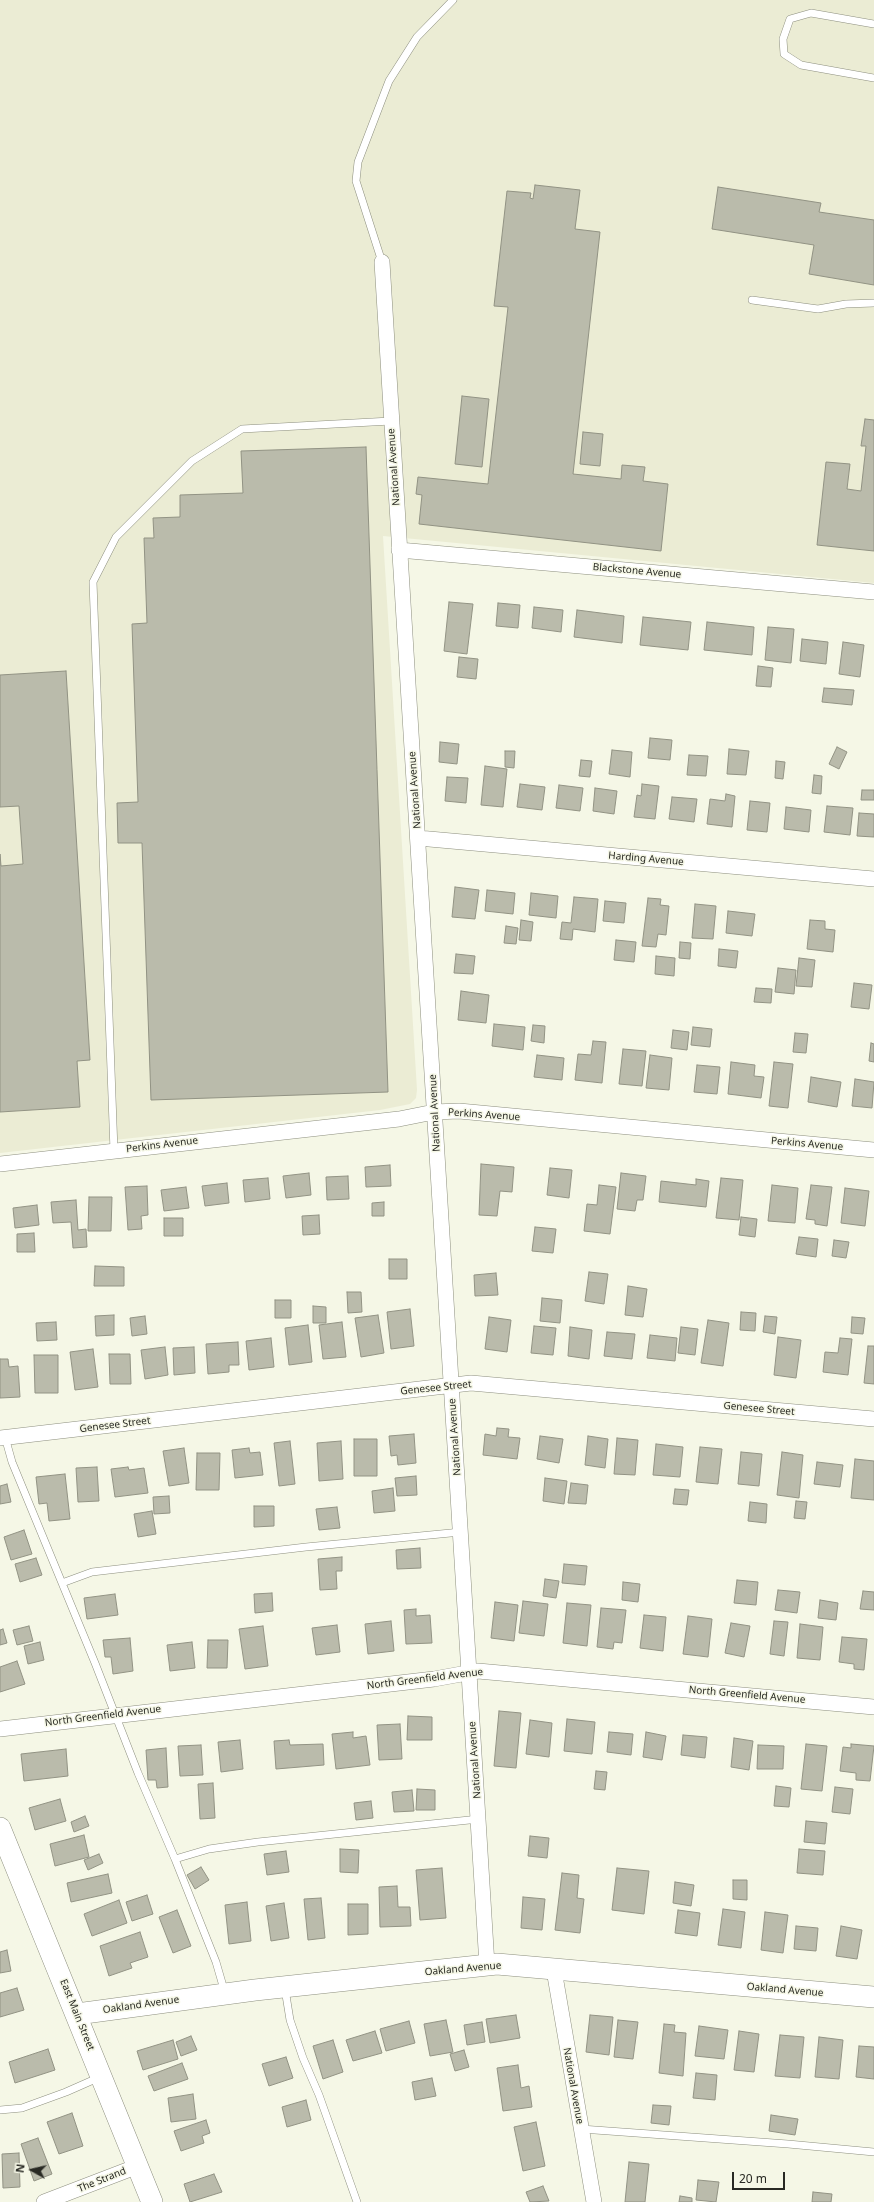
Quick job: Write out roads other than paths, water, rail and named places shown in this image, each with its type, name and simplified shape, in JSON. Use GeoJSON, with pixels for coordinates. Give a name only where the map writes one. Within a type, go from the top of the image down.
{"type":"FeatureCollection","features":[{"type":"Feature","properties":{"kind":"street","name":"National Avenue"},"geometry":{"type":"LineString","coordinates":[[382,262],[487,1965]]}},
{"type":"Feature","properties":{"kind":"street","name":"Blackstone Avenue"},"geometry":{"type":"LineString","coordinates":[[399,550],[874,592]]}},
{"type":"Feature","properties":{"kind":"street","name":"Harding Avenue"},"geometry":{"type":"LineString","coordinates":[[418,838],[874,879]]}},
{"type":"Feature","properties":{"kind":"street","name":"Perkins Avenue"},"geometry":{"type":"LineString","coordinates":[[0,1164],[399,1119],[434,1112],[459,1111],[874,1150]]}},
{"type":"Feature","properties":{"kind":"street","name":"Genesee Street"},"geometry":{"type":"LineString","coordinates":[[3,1438],[471,1383],[874,1419]]}},
{"type":"Feature","properties":{"kind":"street","name":"North Greenfield Avenue"},"geometry":{"type":"LineString","coordinates":[[0,1729],[470,1673],[512,1673],[874,1706]]}},
{"type":"Feature","properties":{"kind":"street","name":"East Main Street"},"geometry":{"type":"LineString","coordinates":[[0,1831],[77,2014],[152,2202]]}},
{"type":"Feature","properties":{"kind":"street","name":"Oakland Avenue"},"geometry":{"type":"LineString","coordinates":[[77,2014],[226,1994],[487,1965],[874,1997]]}},
{"type":"Feature","properties":{"kind":"street","name":"National Avenue"},"geometry":{"type":"LineString","coordinates":[[554,1970],[594,2202]]}},
{"type":"Feature","properties":{"kind":"street","name":"The Strand"},"geometry":{"type":"LineString","coordinates":[[44,2202],[138,2166]]}},
{"type":"Feature","properties":{"kind":"lane"},"geometry":{"type":"LineString","coordinates":[[382,262],[356,181],[358,162],[390,81],[417,37],[453,0]]}},
{"type":"Feature","properties":{"kind":"lane"},"geometry":{"type":"LineString","coordinates":[[874,24],[811,13],[790,19],[783,39],[784,54],[801,65],[874,78]]}},
{"type":"Feature","properties":{"kind":"lane"},"geometry":{"type":"LineString","coordinates":[[752,300],[818,309],[846,304],[874,303]]}},
{"type":"Feature","properties":{"kind":"lane"},"geometry":{"type":"LineString","coordinates":[[114,1151],[93,582],[116,537],[192,461],[242,429],[391,421]]}},
{"type":"Feature","properties":{"kind":"lane"},"geometry":{"type":"LineString","coordinates":[[3,1438],[116,1714],[138,1773],[175,1859],[216,1962],[226,1994]]}},
{"type":"Feature","properties":{"kind":"lane"},"geometry":{"type":"LineString","coordinates":[[62,1583],[92,1572],[306,1547],[461,1532]]}},
{"type":"Feature","properties":{"kind":"lane"},"geometry":{"type":"LineString","coordinates":[[175,1859],[209,1849],[258,1842],[479,1819]]}},
{"type":"Feature","properties":{"kind":"lane"},"geometry":{"type":"LineString","coordinates":[[285,1987],[290,2020],[301,2052],[319,2095],[357,2202]]}},
{"type":"Feature","properties":{"kind":"lane"},"geometry":{"type":"LineString","coordinates":[[0,2110],[22,2108],[66,2092],[102,2076]]}},
{"type":"Feature","properties":{"kind":"lane"},"geometry":{"type":"LineString","coordinates":[[581,2129],[788,2144],[874,2152]]}}]}
